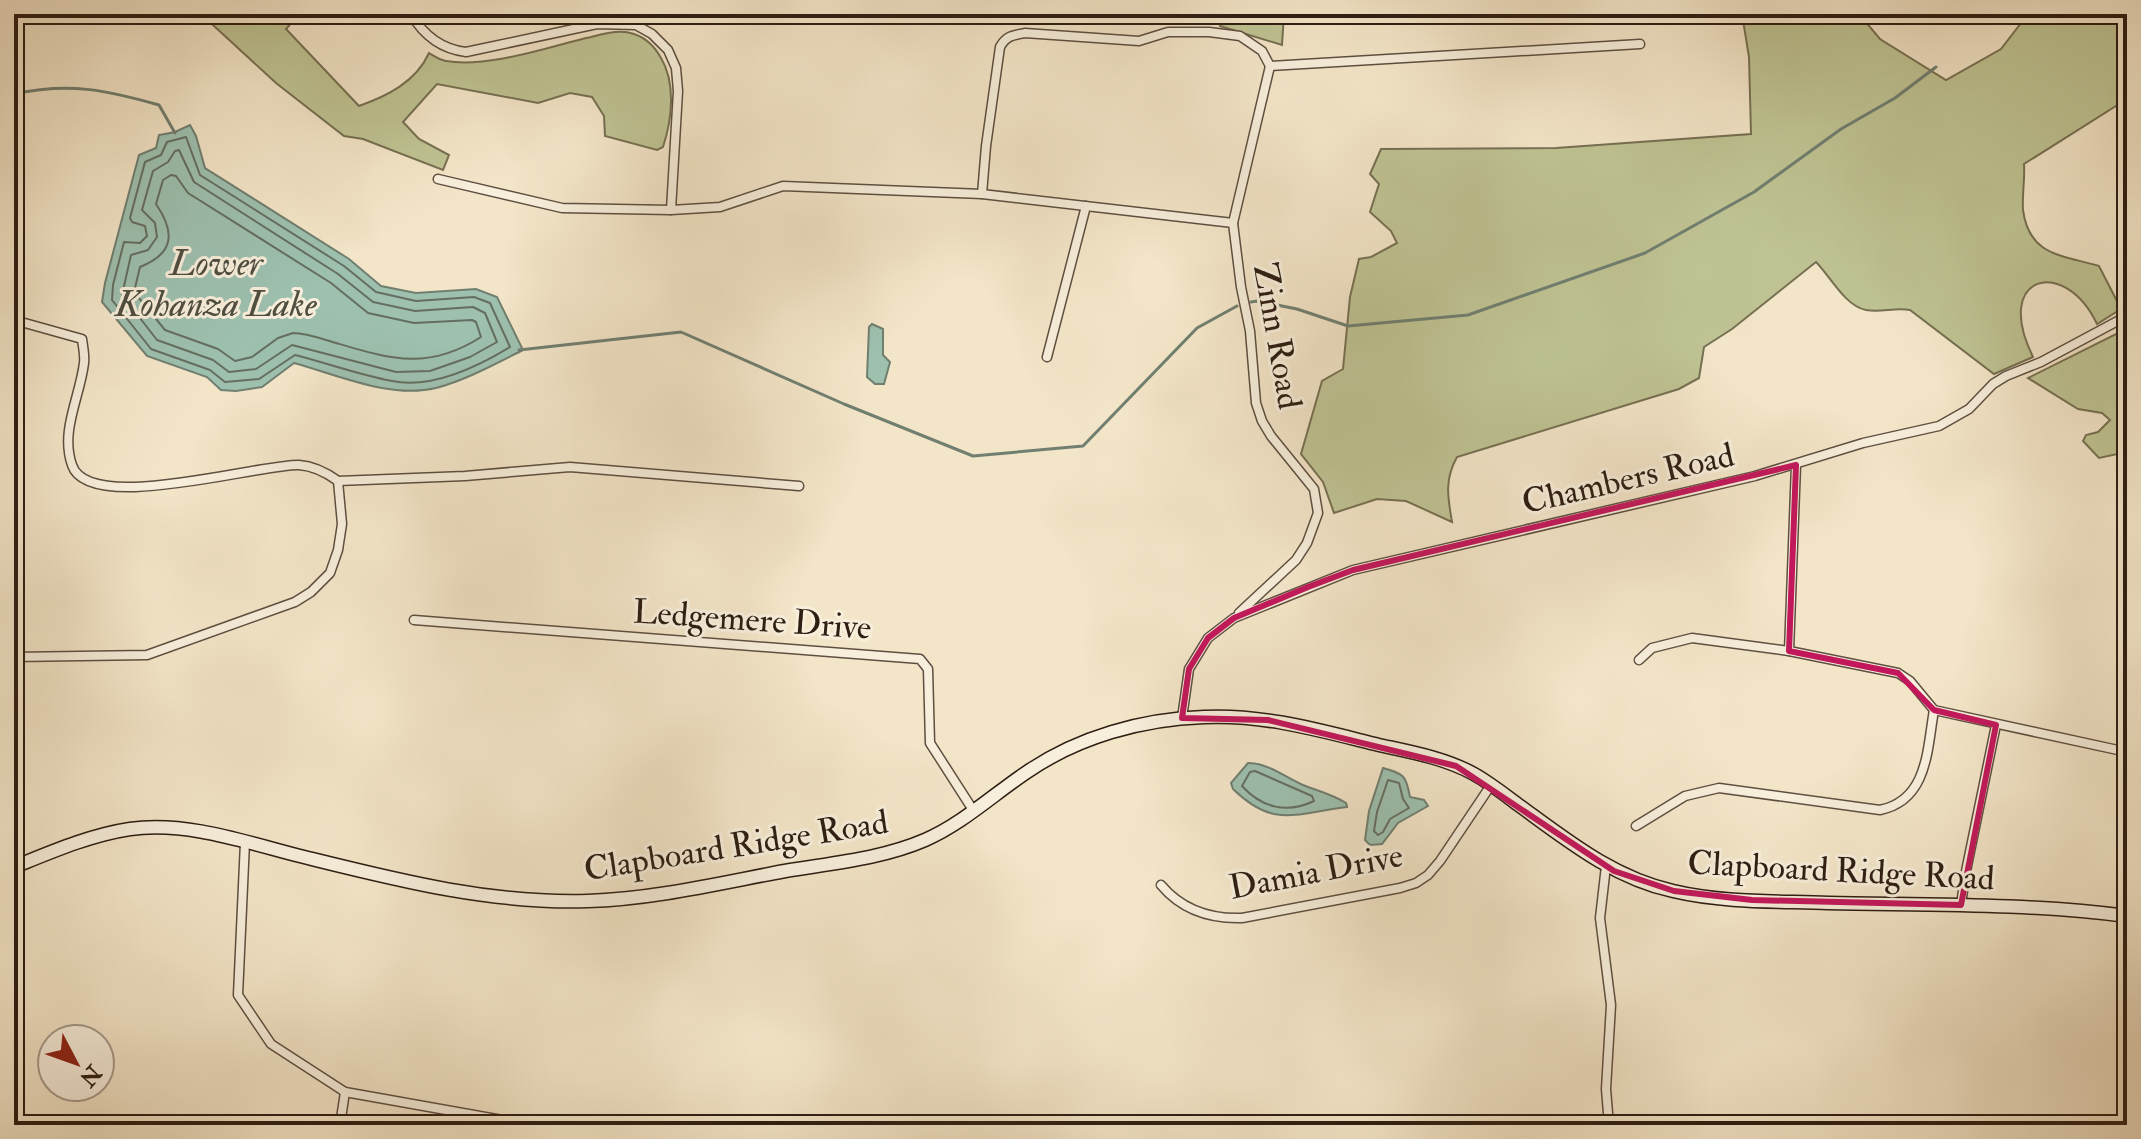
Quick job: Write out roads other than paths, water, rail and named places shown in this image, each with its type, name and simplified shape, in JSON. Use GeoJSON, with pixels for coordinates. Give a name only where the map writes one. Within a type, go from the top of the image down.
{"type":"FeatureCollection","features":[{"type":"Feature","properties":{"kind":"main road","name":"Clapboard Ridge Road"},"geometry":{"type":"LineString","coordinates":[[14,867],[101,835],[133,828],[192,830],[480,896],[592,901],[672,891],[874,856],[924,841],[942,832],[1061,751],[1124,729],[1182,718],[1239,717],[1307,727],[1456,766],[1491,785],[1606,866],[1644,883],[1706,897],[2058,909],[2127,916]]}},
{"type":"Feature","properties":{"kind":"street"},"geometry":{"type":"LineString","coordinates":[[411,14],[430,38],[452,50],[466,52],[597,24],[636,25],[652,34],[668,50],[676,68],[678,91],[671,210]]}},
{"type":"Feature","properties":{"kind":"street"},"geometry":{"type":"LineString","coordinates":[[982,194],[1000,47],[1004,39],[1011,35],[1025,33],[1139,41],[1168,32],[1209,32],[1240,36],[1262,51],[1270,66],[1640,44]]}},
{"type":"Feature","properties":{"kind":"street","name":"Zinn Road"},"geometry":{"type":"LineString","coordinates":[[1234,618],[1296,560],[1307,543],[1318,513],[1314,489],[1271,436],[1256,403],[1250,331],[1233,223],[1270,66]]}},
{"type":"Feature","properties":{"kind":"street"},"geometry":{"type":"LineString","coordinates":[[438,179],[562,208],[671,210],[720,207],[783,186],[982,194],[1233,223]]}},
{"type":"Feature","properties":{"kind":"street"},"geometry":{"type":"LineString","coordinates":[[1047,357],[1086,206]]}},
{"type":"Feature","properties":{"kind":"street","name":"Chambers Road"},"geometry":{"type":"LineString","coordinates":[[1182,718],[1189,669],[1208,638],[1234,618],[1353,570],[1796,465],[1863,443],[1939,426],[1969,409],[1993,384],[2006,376],[2041,362],[2127,316]]}},
{"type":"Feature","properties":{"kind":"street"},"geometry":{"type":"LineString","coordinates":[[14,320],[82,339],[84,362],[66,443],[73,469],[88,482],[116,487],[178,483],[301,465],[325,472],[338,481],[465,476],[570,467],[799,486]]}},
{"type":"Feature","properties":{"kind":"street"},"geometry":{"type":"LineString","coordinates":[[1789,651],[1796,465]]}},
{"type":"Feature","properties":{"kind":"street"},"geometry":{"type":"LineString","coordinates":[[14,657],[147,655],[295,602],[311,592],[330,573],[342,524],[338,481]]}},
{"type":"Feature","properties":{"kind":"street","name":"Ledgemere Drive"},"geometry":{"type":"LineString","coordinates":[[414,620],[920,659],[928,669],[930,743],[973,810]]}},
{"type":"Feature","properties":{"kind":"street"},"geometry":{"type":"LineString","coordinates":[[1639,660],[1652,648],[1692,638],[1789,651],[1898,673],[1910,681],[1934,710],[2127,752]]}},
{"type":"Feature","properties":{"kind":"street"},"geometry":{"type":"LineString","coordinates":[[1636,826],[1685,796],[1719,788],[1880,810],[1895,807],[1910,795],[1919,779],[1934,710]]}},
{"type":"Feature","properties":{"kind":"street"},"geometry":{"type":"LineString","coordinates":[[1961,905],[1996,725]]}},
{"type":"Feature","properties":{"kind":"street","name":"Damia Drive"},"geometry":{"type":"LineString","coordinates":[[1161,885],[1173,898],[1200,913],[1220,918],[1242,918],[1400,888],[1428,875],[1491,785]]}},
{"type":"Feature","properties":{"kind":"street"},"geometry":{"type":"LineString","coordinates":[[245,842],[238,995],[271,1044],[345,1092],[530,1125]]}},
{"type":"Feature","properties":{"kind":"street"},"geometry":{"type":"LineString","coordinates":[[1606,866],[1600,926],[1611,1005],[1606,1089],[1609,1125]]}},
{"type":"Feature","properties":{"kind":"street"},"geometry":{"type":"LineString","coordinates":[[340,1125],[345,1092]]}},
{"type":"Feature","properties":{"kind":"water","name":"Lower Kohanza Lake"},"geometry":{"type":"Polygon","coordinates":[[[190,125],[205,168],[349,259],[381,286],[416,293],[476,289],[497,297],[523,350],[458,381],[418,391],[364,384],[294,363],[262,387],[221,390],[207,377],[147,356],[102,302],[105,283],[139,155],[156,148],[159,135],[190,125]]]}},
{"type":"Feature","properties":{"kind":"water"},"geometry":{"type":"Polygon","coordinates":[[[872,324],[883,329],[883,355],[890,362],[884,384],[875,384],[867,377],[869,327],[872,324]]]}},
{"type":"Feature","properties":{"kind":"water"},"geometry":{"type":"Polygon","coordinates":[[[1248,763],[1269,768],[1330,795],[1346,803],[1347,807],[1286,815],[1261,810],[1233,789],[1231,783],[1248,763]]]}},
{"type":"Feature","properties":{"kind":"water"},"geometry":{"type":"Polygon","coordinates":[[[1383,768],[1403,776],[1410,797],[1424,800],[1428,806],[1398,823],[1382,844],[1370,845],[1365,840],[1369,811],[1383,768]]]}},
{"type":"Feature","properties":{"kind":"waterway"},"geometry":{"type":"LineString","coordinates":[[1251,302],[1297,309],[1348,326],[1468,315],[1645,253],[1754,192],[1841,129],[1895,98],[1936,67]]}},
{"type":"Feature","properties":{"kind":"waterway"},"geometry":{"type":"LineString","coordinates":[[14,94],[70,88],[122,95],[159,105],[175,133]]}},
{"type":"Feature","properties":{"kind":"waterway"},"geometry":{"type":"LineString","coordinates":[[519,350],[681,332],[844,404],[973,456],[1083,446],[1197,328],[1237,306]]}}]}
